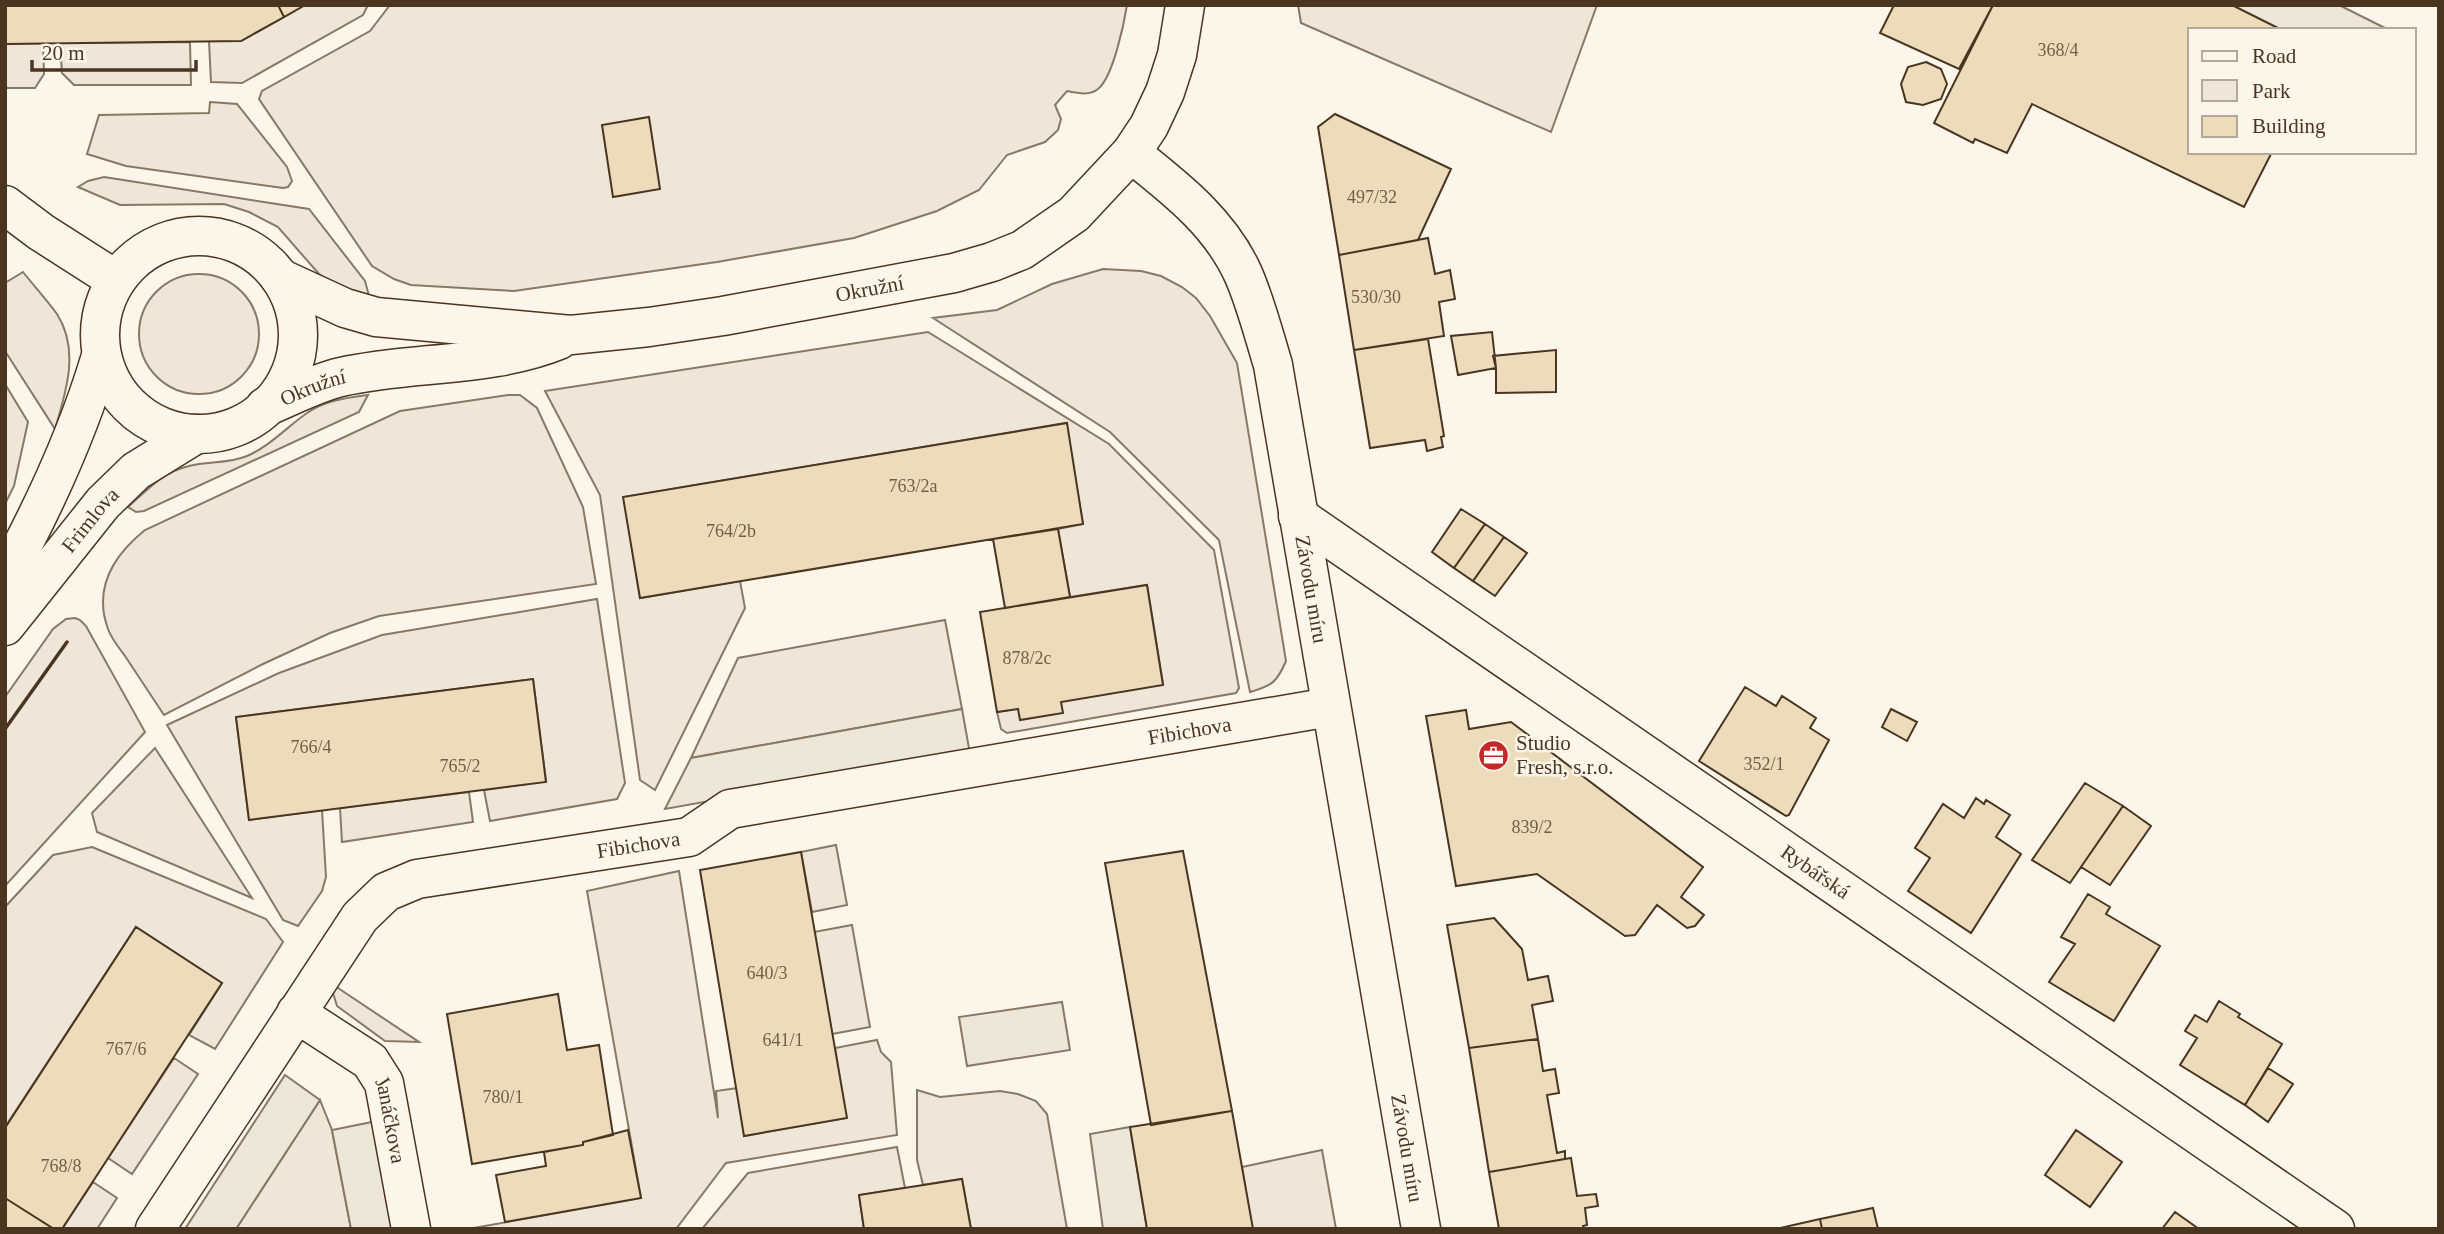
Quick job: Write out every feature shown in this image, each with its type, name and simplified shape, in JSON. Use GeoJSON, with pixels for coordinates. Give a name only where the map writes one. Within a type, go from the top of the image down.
{"type":"FeatureCollection","features":[{"type":"Feature","properties":{"kind":"street"},"geometry":{"type":"LineString","coordinates":[[1131,153],[1149,126],[1165,92],[1177,55],[1185,5]]}},
{"type":"Feature","properties":{"kind":"street","name":"Okružní"},"geometry":{"type":"LineString","coordinates":[[280,278],[345,308],[376,317],[570,335],[649,327],[954,273],[992,262],[1021,250],[1074,214],[1131,153]]}},
{"type":"Feature","properties":{"kind":"street","name":"Závodu míru"},"geometry":{"type":"LineString","coordinates":[[1131,153],[1177,189],[1199,210],[1223,240],[1244,275],[1272,365],[1421,1229]]}},
{"type":"Feature","properties":{"kind":"street"},"geometry":{"type":"LineString","coordinates":[[5,205],[41,232],[116,280]]}},
{"type":"Feature","properties":{"kind":"street","name":"Okružní"},"geometry":{"type":"LineString","coordinates":[[197,235],[229,240],[257,254],[280,278],[294,307],[298,338],[293,369],[278,396],[254,418],[226,430],[196,434],[163,428],[135,411],[114,387],[101,356],[99,330],[104,304],[116,280],[137,257],[165,241],[197,235]]}},
{"type":"Feature","properties":{"kind":"street","name":"Okružní"},"geometry":{"type":"LineString","coordinates":[[265,407],[339,377],[503,357],[534,350],[570,335]]}},
{"type":"Feature","properties":{"kind":"street","name":"Frimlova"},"geometry":{"type":"LineString","coordinates":[[5,578],[37,516],[74,433],[101,356]]}},
{"type":"Feature","properties":{"kind":"street","name":"Frimlova"},"geometry":{"type":"LineString","coordinates":[[5,626],[103,503],[136,471],[196,434]]}},
{"type":"Feature","properties":{"kind":"street","name":"Rybářská"},"geometry":{"type":"LineString","coordinates":[[1298,516],[2335,1229]]}},
{"type":"Feature","properties":{"kind":"street","name":"Fibichova"},"geometry":{"type":"LineString","coordinates":[[155,1229],[360,917],[386,892],[417,879],[688,837],[730,809],[1331,707]]}},
{"type":"Feature","properties":{"kind":"street","name":"Janáčkova"},"geometry":{"type":"LineString","coordinates":[[296,1013],[370,1061],[384,1083],[411,1229]]}},
{"type":"Feature","properties":{"kind":"green space"},"geometry":{"type":"Polygon","coordinates":[[[305,5],[368,5],[363,15],[242,83],[211,82],[209,41],[241,41],[305,5]]]}},
{"type":"Feature","properties":{"kind":"green space"},"geometry":{"type":"Polygon","coordinates":[[[390,5],[1127,5],[1113,62],[1098,89],[1087,93],[1067,91],[1055,105],[1061,119],[1058,130],[1045,142],[1007,155],[979,190],[937,211],[854,238],[717,262],[514,291],[411,285],[372,266],[259,99],[262,91],[370,31],[390,5]]]}},
{"type":"Feature","properties":{"kind":"green space"},"geometry":{"type":"Polygon","coordinates":[[[1298,5],[1597,5],[1551,132],[1301,23],[1298,5]]]}},
{"type":"Feature","properties":{"kind":"green space"},"geometry":{"type":"Polygon","coordinates":[[[190,42],[191,85],[74,85],[62,73],[60,43],[190,42]]]}},
{"type":"Feature","properties":{"kind":"green space"},"geometry":{"type":"Polygon","coordinates":[[[43,43],[44,74],[35,88],[5,88],[5,44],[43,43]]]}},
{"type":"Feature","properties":{"kind":"green space"},"geometry":{"type":"Polygon","coordinates":[[[210,102],[237,104],[287,167],[292,181],[288,187],[126,166],[87,154],[99,115],[209,113],[210,102]]]}},
{"type":"Feature","properties":{"kind":"green space"},"geometry":{"type":"Polygon","coordinates":[[[104,177],[309,209],[365,281],[369,296],[333,284],[319,274],[278,227],[249,212],[224,204],[120,205],[78,187],[104,177]]]}},
{"type":"Feature","properties":{"kind":"green space"},"geometry":{"type":"Polygon","coordinates":[[[1103,269],[1141,271],[1161,276],[1182,287],[1196,298],[1210,316],[1237,363],[1286,661],[1280,674],[1264,688],[1250,692],[1219,540],[1110,432],[933,318],[997,310],[1052,284],[1103,269]]]}},
{"type":"Feature","properties":{"kind":"green space"},"geometry":{"type":"Polygon","coordinates":[[[23,272],[57,314],[68,342],[67,386],[55,429],[5,351],[5,283],[23,272]]]}},
{"type":"Feature","properties":{"kind":"green space"},"geometry":{"type":"Polygon","coordinates":[[[199,274],[222,278],[242,291],[255,311],[259,334],[255,357],[242,377],[222,390],[199,394],[176,390],[156,377],[143,357],[139,334],[143,311],[156,291],[176,278],[199,274]]]}},
{"type":"Feature","properties":{"kind":"green space"},"geometry":{"type":"Polygon","coordinates":[[[928,332],[1109,444],[1214,550],[1239,688],[1236,693],[1007,733],[1001,729],[997,712],[1163,684],[1147,585],[1070,597],[1058,529],[1083,524],[1066,423],[624,497],[640,598],[740,581],[745,608],[655,790],[640,780],[600,495],[545,391],[928,332]]]}},
{"type":"Feature","properties":{"kind":"green space"},"geometry":{"type":"Polygon","coordinates":[[[5,384],[28,422],[14,486],[5,504],[5,384]]]}},
{"type":"Feature","properties":{"kind":"green space"},"geometry":{"type":"Polygon","coordinates":[[[368,395],[359,412],[144,511],[136,512],[128,507],[156,482],[171,473],[189,466],[247,456],[321,405],[368,395]]]}},
{"type":"Feature","properties":{"kind":"green space"},"geometry":{"type":"Polygon","coordinates":[[[520,395],[537,408],[583,507],[596,584],[379,616],[330,633],[164,715],[113,639],[104,614],[103,600],[109,574],[124,550],[134,540],[145,530],[400,411],[520,395]]]}},
{"type":"Feature","properties":{"kind":"green space"},"geometry":{"type":"Polygon","coordinates":[[[597,599],[625,783],[617,799],[490,821],[484,790],[546,781],[533,679],[236,717],[249,820],[322,810],[326,877],[322,891],[298,926],[283,920],[167,725],[279,673],[382,635],[597,599]]]}},
{"type":"Feature","properties":{"kind":"green space"},"geometry":{"type":"Polygon","coordinates":[[[75,618],[86,626],[145,732],[5,886],[5,697],[53,629],[66,619],[75,618]]]}},
{"type":"Feature","properties":{"kind":"green space"},"geometry":{"type":"Polygon","coordinates":[[[945,620],[962,709],[691,758],[738,658],[945,620]]]}},
{"type":"Feature","properties":{"kind":"green space"},"geometry":{"type":"Polygon","coordinates":[[[155,748],[252,898],[97,832],[92,813],[155,748]]]}},
{"type":"Feature","properties":{"kind":"green space"},"geometry":{"type":"Polygon","coordinates":[[[469,792],[473,822],[342,842],[340,808],[469,792]]]}},
{"type":"Feature","properties":{"kind":"green space"},"geometry":{"type":"Polygon","coordinates":[[[836,845],[847,905],[812,912],[801,852],[836,845]]]}},
{"type":"Feature","properties":{"kind":"green space"},"geometry":{"type":"Polygon","coordinates":[[[92,847],[266,919],[283,942],[215,1049],[189,1035],[222,983],[136,927],[5,1127],[5,907],[53,855],[92,847]]]}},
{"type":"Feature","properties":{"kind":"green space"},"geometry":{"type":"Polygon","coordinates":[[[679,871],[718,1118],[716,1091],[738,1088],[744,1136],[846,1118],[835,1048],[877,1040],[881,1052],[891,1062],[897,1135],[726,1163],[676,1229],[468,1229],[641,1198],[587,891],[679,871]]]}},
{"type":"Feature","properties":{"kind":"green space"},"geometry":{"type":"Polygon","coordinates":[[[852,925],[870,1027],[832,1034],[814,932],[852,925]]]}},
{"type":"Feature","properties":{"kind":"green space"},"geometry":{"type":"Polygon","coordinates":[[[335,986],[419,1042],[385,1041],[337,1006],[333,993],[335,986]]]}},
{"type":"Feature","properties":{"kind":"green space"},"geometry":{"type":"Polygon","coordinates":[[[174,1058],[198,1074],[132,1174],[108,1158],[174,1058]]]}},
{"type":"Feature","properties":{"kind":"green space"},"geometry":{"type":"Polygon","coordinates":[[[917,1090],[940,1097],[1000,1091],[1036,1101],[1047,1114],[1067,1229],[971,1229],[962,1179],[923,1185],[917,1160],[917,1090]]]}},
{"type":"Feature","properties":{"kind":"green space"},"geometry":{"type":"Polygon","coordinates":[[[320,1100],[332,1130],[351,1229],[236,1229],[320,1100]]]}},
{"type":"Feature","properties":{"kind":"green space"},"geometry":{"type":"Polygon","coordinates":[[[897,1147],[905,1188],[859,1195],[864,1229],[702,1229],[748,1173],[897,1147]]]}},
{"type":"Feature","properties":{"kind":"green space"},"geometry":{"type":"Polygon","coordinates":[[[1322,1150],[1336,1229],[1252,1229],[1242,1167],[1322,1150]]]}},
{"type":"Feature","properties":{"kind":"green space"},"geometry":{"type":"Polygon","coordinates":[[[93,1182],[117,1198],[97,1229],[62,1229],[93,1182]]]}},
{"type":"Feature","properties":{"kind":"shaded area"},"geometry":{"type":"Polygon","coordinates":[[[2231,5],[2339,5],[2385,28],[2276,28],[2231,5]]]}},
{"type":"Feature","properties":{"kind":"shaded area"},"geometry":{"type":"Polygon","coordinates":[[[962,709],[970,754],[665,809],[691,758],[962,709]]]}},
{"type":"Feature","properties":{"kind":"shaded area"},"geometry":{"type":"Polygon","coordinates":[[[1062,1002],[1070,1050],[967,1066],[959,1017],[1062,1002]]]}},
{"type":"Feature","properties":{"kind":"shaded area"},"geometry":{"type":"Polygon","coordinates":[[[285,1075],[320,1100],[236,1229],[185,1229],[285,1075]]]}},
{"type":"Feature","properties":{"kind":"shaded area"},"geometry":{"type":"Polygon","coordinates":[[[377,1121],[396,1229],[351,1229],[332,1130],[377,1121]]]}},
{"type":"Feature","properties":{"kind":"shaded area"},"geometry":{"type":"Polygon","coordinates":[[[1130,1127],[1147,1229],[1103,1229],[1090,1134],[1130,1127]]]}},
{"type":"Feature","properties":{"kind":"building"},"geometry":{"type":"Polygon","coordinates":[[[5,5],[278,5],[284,17],[241,41],[5,44],[5,5]]]}},
{"type":"Feature","properties":{"kind":"building"},"geometry":{"type":"Polygon","coordinates":[[[278,5],[305,5],[284,17],[278,5]]]}},
{"type":"Feature","properties":{"kind":"building"},"geometry":{"type":"Polygon","coordinates":[[[1894,5],[1993,5],[1959,69],[1880,33],[1894,5]]]}},
{"type":"Feature","properties":{"kind":"building"},"geometry":{"type":"Polygon","coordinates":[[[1993,5],[2232,5],[2278,28],[2188,28],[2188,154],[2271,154],[2244,207],[2032,104],[2007,153],[1975,139],[1973,143],[1934,123],[1993,5]]]}},
{"type":"Feature","properties":{"kind":"building"},"geometry":{"type":"Polygon","coordinates":[[[1926,62],[1941,69],[1947,84],[1941,99],[1923,105],[1906,102],[1901,84],[1908,67],[1926,62]]]}},
{"type":"Feature","properties":{"kind":"building"},"geometry":{"type":"Polygon","coordinates":[[[1335,114],[1451,169],[1418,240],[1339,255],[1318,127],[1335,114]]]}},
{"type":"Feature","properties":{"kind":"building"},"geometry":{"type":"Polygon","coordinates":[[[649,117],[660,189],[613,197],[602,125],[649,117]]]}},
{"type":"Feature","properties":{"kind":"building"},"geometry":{"type":"Polygon","coordinates":[[[1428,238],[1435,274],[1450,270],[1455,299],[1439,302],[1444,336],[1354,350],[1339,255],[1428,238]]]}},
{"type":"Feature","properties":{"kind":"building"},"geometry":{"type":"Polygon","coordinates":[[[1492,332],[1496,368],[1458,375],[1451,336],[1492,332]]]}},
{"type":"Feature","properties":{"kind":"building"},"geometry":{"type":"Polygon","coordinates":[[[1428,339],[1444,436],[1441,437],[1443,447],[1427,451],[1425,440],[1370,448],[1354,350],[1428,339]]]}},
{"type":"Feature","properties":{"kind":"building"},"geometry":{"type":"Polygon","coordinates":[[[1556,350],[1556,392],[1496,393],[1493,356],[1556,350]]]}},
{"type":"Feature","properties":{"kind":"building"},"geometry":{"type":"Polygon","coordinates":[[[1067,423],[1083,524],[640,598],[623,497],[1067,423]]]}},
{"type":"Feature","properties":{"kind":"building"},"geometry":{"type":"Polygon","coordinates":[[[1461,509],[1485,524],[1454,568],[1432,552],[1461,509]]]}},
{"type":"Feature","properties":{"kind":"building"},"geometry":{"type":"Polygon","coordinates":[[[1485,524],[1504,537],[1473,581],[1454,568],[1485,524]]]}},
{"type":"Feature","properties":{"kind":"building"},"geometry":{"type":"Polygon","coordinates":[[[1058,529],[1070,597],[1005,608],[993,539],[1058,529]]]}},
{"type":"Feature","properties":{"kind":"building"},"geometry":{"type":"Polygon","coordinates":[[[1504,537],[1527,553],[1495,596],[1473,581],[1504,537]]]}},
{"type":"Feature","properties":{"kind":"building"},"geometry":{"type":"Polygon","coordinates":[[[1147,585],[1163,685],[1061,702],[1063,713],[1020,720],[1018,709],[997,712],[980,612],[1147,585]]]}},
{"type":"Feature","properties":{"kind":"building"},"geometry":{"type":"Polygon","coordinates":[[[533,679],[546,782],[249,820],[236,717],[533,679]]]}},
{"type":"Feature","properties":{"kind":"building"},"geometry":{"type":"Polygon","coordinates":[[[1745,687],[1776,706],[1782,696],[1816,718],[1810,728],[1829,740],[1789,815],[1786,816],[1699,761],[1745,687]]]}},
{"type":"Feature","properties":{"kind":"building"},"geometry":{"type":"Polygon","coordinates":[[[1891,709],[1917,722],[1907,741],[1882,727],[1891,709]]]}},
{"type":"Feature","properties":{"kind":"building"},"geometry":{"type":"Polygon","coordinates":[[[1466,710],[1469,729],[1511,722],[1703,867],[1681,897],[1704,915],[1695,926],[1687,928],[1657,905],[1635,935],[1625,936],[1537,874],[1456,886],[1426,716],[1466,710]]]}},
{"type":"Feature","properties":{"kind":"building"},"geometry":{"type":"Polygon","coordinates":[[[2085,783],[2123,806],[2070,883],[2032,860],[2085,783]]]}},
{"type":"Feature","properties":{"kind":"building"},"geometry":{"type":"Polygon","coordinates":[[[1976,798],[1984,804],[1986,800],[2010,815],[1996,837],[2021,854],[1971,933],[1908,891],[1930,858],[1915,848],[1943,804],[1964,818],[1976,798]]]}},
{"type":"Feature","properties":{"kind":"building"},"geometry":{"type":"Polygon","coordinates":[[[2123,806],[2151,826],[2110,885],[2081,867],[2123,806]]]}},
{"type":"Feature","properties":{"kind":"building"},"geometry":{"type":"Polygon","coordinates":[[[1183,851],[1232,1111],[1151,1125],[1105,863],[1183,851]]]}},
{"type":"Feature","properties":{"kind":"building"},"geometry":{"type":"Polygon","coordinates":[[[801,852],[847,1118],[744,1136],[700,870],[801,852]]]}},
{"type":"Feature","properties":{"kind":"building"},"geometry":{"type":"Polygon","coordinates":[[[2088,894],[2110,907],[2106,914],[2160,946],[2114,1021],[2049,982],[2075,944],[2061,937],[2088,894]]]}},
{"type":"Feature","properties":{"kind":"building"},"geometry":{"type":"Polygon","coordinates":[[[1494,918],[1522,949],[1528,980],[1548,976],[1553,1001],[1532,1005],[1538,1039],[1469,1048],[1447,925],[1494,918]]]}},
{"type":"Feature","properties":{"kind":"building"},"geometry":{"type":"Polygon","coordinates":[[[136,927],[222,983],[62,1229],[54,1229],[5,1198],[5,1128],[136,927]]]}},
{"type":"Feature","properties":{"kind":"building"},"geometry":{"type":"Polygon","coordinates":[[[558,994],[567,1050],[599,1045],[613,1135],[583,1142],[583,1145],[472,1164],[447,1014],[558,994]]]}},
{"type":"Feature","properties":{"kind":"building"},"geometry":{"type":"Polygon","coordinates":[[[2219,1001],[2240,1014],[2238,1017],[2282,1044],[2245,1105],[2180,1065],[2197,1038],[2185,1031],[2195,1015],[2207,1022],[2219,1001]]]}},
{"type":"Feature","properties":{"kind":"building"},"geometry":{"type":"Polygon","coordinates":[[[1538,1039],[1543,1071],[1555,1069],[1559,1093],[1547,1095],[1557,1153],[1565,1151],[1565,1159],[1489,1172],[1469,1048],[1538,1039]]]}},
{"type":"Feature","properties":{"kind":"building"},"geometry":{"type":"Polygon","coordinates":[[[2268,1068],[2293,1084],[2268,1122],[2245,1105],[2268,1068]]]}},
{"type":"Feature","properties":{"kind":"building"},"geometry":{"type":"Polygon","coordinates":[[[1232,1111],[1253,1229],[1147,1229],[1130,1127],[1232,1111]]]}},
{"type":"Feature","properties":{"kind":"building"},"geometry":{"type":"Polygon","coordinates":[[[628,1130],[641,1198],[505,1222],[496,1175],[546,1166],[544,1152],[583,1145],[583,1142],[628,1130]]]}},
{"type":"Feature","properties":{"kind":"building"},"geometry":{"type":"Polygon","coordinates":[[[2076,1130],[2122,1162],[2090,1207],[2045,1175],[2076,1130]]]}},
{"type":"Feature","properties":{"kind":"building"},"geometry":{"type":"Polygon","coordinates":[[[1571,1158],[1577,1196],[1596,1194],[1598,1206],[1585,1208],[1587,1225],[1583,1226],[1583,1229],[1499,1229],[1489,1172],[1571,1158]]]}},
{"type":"Feature","properties":{"kind":"building"},"geometry":{"type":"Polygon","coordinates":[[[962,1179],[971,1229],[864,1229],[859,1195],[962,1179]]]}},
{"type":"Feature","properties":{"kind":"building"},"geometry":{"type":"Polygon","coordinates":[[[5,1198],[54,1229],[5,1229],[5,1198]]]}},
{"type":"Feature","properties":{"kind":"building"},"geometry":{"type":"Polygon","coordinates":[[[1873,1208],[1878,1229],[1822,1229],[1820,1219],[1873,1208]]]}},
{"type":"Feature","properties":{"kind":"building"},"geometry":{"type":"Polygon","coordinates":[[[2175,1212],[2199,1229],[2162,1229],[2175,1212]]]}},
{"type":"Feature","properties":{"kind":"building"},"geometry":{"type":"Polygon","coordinates":[[[1820,1219],[1822,1229],[1776,1229],[1820,1219]]]}},
{"type":"Feature","properties":{"kind":"wall"},"geometry":{"type":"LineString","coordinates":[[5,729],[67,642]]}},
{"type":"Feature","properties":{"kind":"place","name":"Studio Fresh, s.r.o."},"geometry":{"type":"Point","coordinates":[1493,755]}}]}
